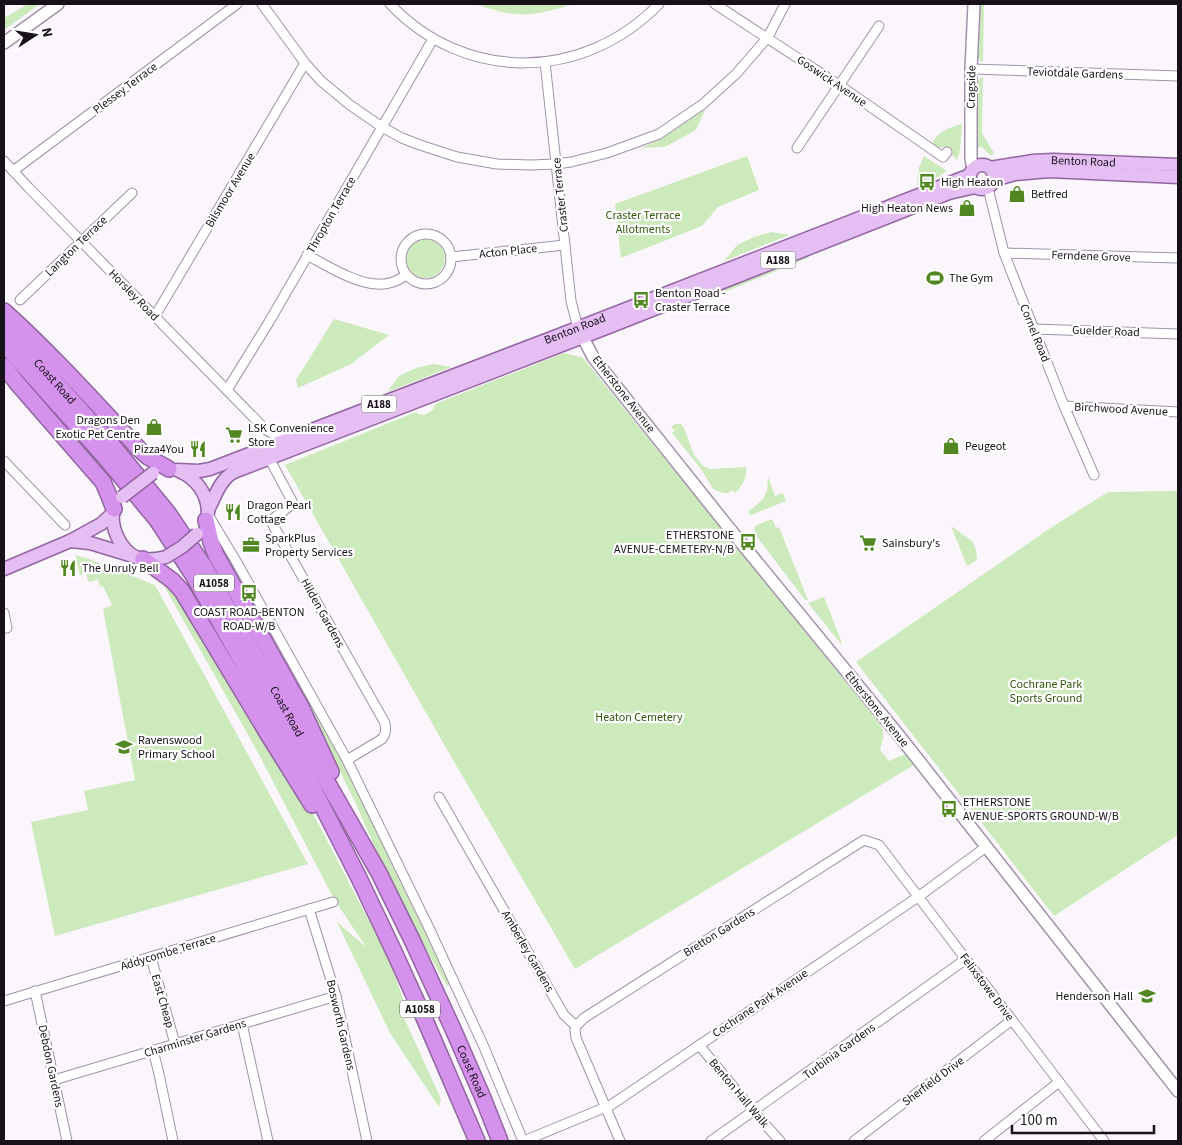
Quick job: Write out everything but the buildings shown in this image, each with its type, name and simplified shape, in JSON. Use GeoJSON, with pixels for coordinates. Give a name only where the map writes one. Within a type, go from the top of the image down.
{"type":"FeatureCollection","features":[{"type":"Feature","properties":{"kind":"highway"},"geometry":{"type":"LineString","coordinates":[[4,311],[26,330],[139,449],[148,457],[173,469]]}},
{"type":"Feature","properties":{"kind":"highway","name":"Coast Road"},"geometry":{"type":"LineString","coordinates":[[4,325],[113,446],[168,513],[204,566],[379,873],[437,993],[500,1141]]}},
{"type":"Feature","properties":{"kind":"highway","name":"Coast Road"},"geometry":{"type":"LineString","coordinates":[[4,344],[103,455],[157,520],[194,575],[308,778],[359,878],[425,1020],[477,1141]]}},
{"type":"Feature","properties":{"kind":"highway"},"geometry":{"type":"LineString","coordinates":[[4,366],[100,478],[116,506]]}},
{"type":"Feature","properties":{"kind":"highway"},"geometry":{"type":"LineString","coordinates":[[208,515],[211,542],[216,555],[301,708],[379,873]]}},
{"type":"Feature","properties":{"kind":"highway"},"geometry":{"type":"LineString","coordinates":[[140,558],[173,581],[182,591],[266,731],[359,878]]}},
{"type":"Feature","properties":{"kind":"highway","name":"A1058"},"geometry":{"type":"LineString","coordinates":[[483,1098],[505,1141]]}},
{"type":"Feature","properties":{"kind":"main road","name":"Benton Road"},"geometry":{"type":"LineString","coordinates":[[991,179],[1033,161],[1052,160],[1178,165]]}},
{"type":"Feature","properties":{"kind":"main road","name":"A188"},"geometry":{"type":"LineString","coordinates":[[983,165],[991,179],[980,189],[973,177],[976,166],[983,165]]}},
{"type":"Feature","properties":{"kind":"main road","name":"Benton Road"},"geometry":{"type":"LineString","coordinates":[[991,179],[1015,174],[1048,171],[1178,177]]}},
{"type":"Feature","properties":{"kind":"main road","name":"Benton Road"},"geometry":{"type":"LineString","coordinates":[[173,469],[199,471],[267,453],[580,332],[949,193],[973,177]]}},
{"type":"Feature","properties":{"kind":"main road","name":"Benton Road"},"geometry":{"type":"LineString","coordinates":[[208,515],[226,478],[286,439],[580,332]]}},
{"type":"Feature","properties":{"kind":"main road"},"geometry":{"type":"LineString","coordinates":[[4,569],[70,541],[101,524],[116,506],[152,473],[160,470],[173,469],[192,478],[205,496],[208,515],[197,534],[182,547],[166,556],[153,560],[140,558],[90,543],[70,541]]}},
{"type":"Feature","properties":{"kind":"main road"},"geometry":{"type":"LineString","coordinates":[[116,506],[116,533],[121,544],[128,552],[140,558]]}},
{"type":"Feature","properties":{"kind":"street"},"geometry":{"type":"LineString","coordinates":[[4,43],[58,4]]}},
{"type":"Feature","properties":{"kind":"street","name":"Plessey Terrace"},"geometry":{"type":"LineString","coordinates":[[13,171],[237,4]]}},
{"type":"Feature","properties":{"kind":"street"},"geometry":{"type":"LineString","coordinates":[[262,4],[305,63],[331,90],[363,115],[402,138],[420,145],[458,157],[514,165],[571,162],[607,153],[659,134],[703,104],[736,74],[768,37],[785,4]]}},
{"type":"Feature","properties":{"kind":"street"},"geometry":{"type":"LineString","coordinates":[[390,4],[407,20],[433,39],[449,47],[480,58],[511,62],[545,62],[576,56],[592,50],[626,32],[659,4]]}},
{"type":"Feature","properties":{"kind":"street","name":"Goswick Avenue"},"geometry":{"type":"LineString","coordinates":[[715,4],[768,37],[943,157],[947,152]]}},
{"type":"Feature","properties":{"kind":"street","name":"Cragside"},"geometry":{"type":"LineString","coordinates":[[973,177],[971,159],[971,69],[974,4]]}},
{"type":"Feature","properties":{"kind":"street"},"geometry":{"type":"LineString","coordinates":[[797,148],[879,26]]}},
{"type":"Feature","properties":{"kind":"street","name":"Thropton Terrace"},"geometry":{"type":"LineString","coordinates":[[227,390],[308,255],[433,39]]}},
{"type":"Feature","properties":{"kind":"street","name":"Craster Terrace"},"geometry":{"type":"LineString","coordinates":[[545,62],[571,301],[580,332]]}},
{"type":"Feature","properties":{"kind":"street","name":"Bilsmoor Avenue"},"geometry":{"type":"LineString","coordinates":[[155,316],[305,63]]}},
{"type":"Feature","properties":{"kind":"street","name":"Teviotdale Gardens"},"geometry":{"type":"LineString","coordinates":[[971,69],[1178,76]]}},
{"type":"Feature","properties":{"kind":"street","name":"Horsley Road"},"geometry":{"type":"LineString","coordinates":[[4,161],[265,429],[286,439]]}},
{"type":"Feature","properties":{"kind":"street","name":"Cornel Road"},"geometry":{"type":"LineString","coordinates":[[991,179],[1004,253],[1064,406],[1094,475]]}},
{"type":"Feature","properties":{"kind":"street","name":"Langton Terrace"},"geometry":{"type":"LineString","coordinates":[[20,300],[132,193]]}},
{"type":"Feature","properties":{"kind":"street"},"geometry":{"type":"LineString","coordinates":[[428,234],[438,238],[446,246],[450,257],[451,263],[444,277],[435,283],[423,285],[411,280],[406,275],[401,256],[409,240],[418,235],[428,234]]}},
{"type":"Feature","properties":{"kind":"street","name":"Acton Place"},"geometry":{"type":"LineString","coordinates":[[450,257],[565,245]]}},
{"type":"Feature","properties":{"kind":"street","name":"Ferndene Grove"},"geometry":{"type":"LineString","coordinates":[[1004,253],[1178,258]]}},
{"type":"Feature","properties":{"kind":"street"},"geometry":{"type":"LineString","coordinates":[[308,255],[349,276],[370,284],[388,284],[406,275]]}},
{"type":"Feature","properties":{"kind":"street","name":"Guelder Road"},"geometry":{"type":"LineString","coordinates":[[1034,329],[1178,334]]}},
{"type":"Feature","properties":{"kind":"street","name":"Etherstone Avenue"},"geometry":{"type":"LineString","coordinates":[[580,332],[600,366],[725,523],[901,738],[1178,1091]]}},
{"type":"Feature","properties":{"kind":"street","name":"Birchwood Avenue"},"geometry":{"type":"LineString","coordinates":[[1064,406],[1178,412]]}},
{"type":"Feature","properties":{"kind":"street"},"geometry":{"type":"LineString","coordinates":[[265,429],[267,453]]}},
{"type":"Feature","properties":{"kind":"street","name":"Hilden Gardens"},"geometry":{"type":"LineString","coordinates":[[267,453],[292,501],[290,506],[274,518],[273,525],[385,723],[385,733],[382,739],[347,760]]}},
{"type":"Feature","properties":{"kind":"street"},"geometry":{"type":"LineString","coordinates":[[4,461],[65,525]]}},
{"type":"Feature","properties":{"kind":"street","name":"Coast Road"},"geometry":{"type":"LineString","coordinates":[[208,515],[236,561],[347,760],[429,928],[484,1047],[524,1141]]}},
{"type":"Feature","properties":{"kind":"street"},"geometry":{"type":"LineString","coordinates":[[4,613],[7,628]]}},
{"type":"Feature","properties":{"kind":"street","name":"Amberley Gardens"},"geometry":{"type":"LineString","coordinates":[[440,797],[564,1015],[576,1026],[576,1038],[620,1141]]}},
{"type":"Feature","properties":{"kind":"street","name":"Bretton Gardens"},"geometry":{"type":"LineString","coordinates":[[576,1026],[584,1018],[864,840]]}},
{"type":"Feature","properties":{"kind":"street","name":"Felixstowe Drive"},"geometry":{"type":"LineString","coordinates":[[864,840],[879,845],[1104,1141]]}},
{"type":"Feature","properties":{"kind":"street","name":"Cochrane Park Avenue"},"geometry":{"type":"LineString","coordinates":[[524,1141],[606,1108],[625,1096],[918,897],[986,847]]}},
{"type":"Feature","properties":{"kind":"street","name":"Addycombe Terrace"},"geometry":{"type":"LineString","coordinates":[[4,1001],[333,902]]}},
{"type":"Feature","properties":{"kind":"street","name":"Bosworth Gardens"},"geometry":{"type":"LineString","coordinates":[[309,910],[336,996],[367,1141]]}},
{"type":"Feature","properties":{"kind":"street","name":"East Cheap"},"geometry":{"type":"LineString","coordinates":[[151,957],[175,1044]]}},
{"type":"Feature","properties":{"kind":"street","name":"Turbinia Gardens"},"geometry":{"type":"LineString","coordinates":[[711,1141],[966,959]]}},
{"type":"Feature","properties":{"kind":"street","name":"Debdon Gardens"},"geometry":{"type":"LineString","coordinates":[[35,991],[67,1141]]}},
{"type":"Feature","properties":{"kind":"street","name":"Charminster Gardens"},"geometry":{"type":"LineString","coordinates":[[54,1080],[336,996]]}},
{"type":"Feature","properties":{"kind":"street","name":"Sherfield Drive"},"geometry":{"type":"LineString","coordinates":[[854,1141],[1012,1020]]}},
{"type":"Feature","properties":{"kind":"street"},"geometry":{"type":"LineString","coordinates":[[242,1024],[268,1141]]}},
{"type":"Feature","properties":{"kind":"street","name":"Benton Hall Walk"},"geometry":{"type":"LineString","coordinates":[[699,1045],[780,1141]]}},
{"type":"Feature","properties":{"kind":"street"},"geometry":{"type":"LineString","coordinates":[[153,1050],[173,1141]]}},
{"type":"Feature","properties":{"kind":"street"},"geometry":{"type":"LineString","coordinates":[[984,1141],[1059,1082]]}},
{"type":"Feature","properties":{"kind":"green space"},"geometry":{"type":"Polygon","coordinates":[[[28,4],[40,4],[4,30],[4,18],[28,4]]]}},
{"type":"Feature","properties":{"kind":"green space"},"geometry":{"type":"Polygon","coordinates":[[[476,4],[572,4],[547,12],[510,14],[476,4]]]}},
{"type":"Feature","properties":{"kind":"green space"},"geometry":{"type":"Polygon","coordinates":[[[978,4],[984,4],[983,62],[977,56],[978,4]]]}},
{"type":"Feature","properties":{"kind":"green space"},"geometry":{"type":"Polygon","coordinates":[[[983,76],[982,133],[994,153],[991,156],[982,147],[978,148],[976,141],[976,85],[977,81],[983,76]]]}},
{"type":"Feature","properties":{"kind":"green space"},"geometry":{"type":"Polygon","coordinates":[[[706,108],[696,130],[665,147],[641,148],[662,138],[706,108]]]}},
{"type":"Feature","properties":{"kind":"green space"},"geometry":{"type":"Polygon","coordinates":[[[962,124],[960,151],[957,160],[947,146],[939,148],[932,145],[940,134],[962,124]]]}},
{"type":"Feature","properties":{"kind":"green space","name":"Craster Terrace Allotments"},"geometry":{"type":"Polygon","coordinates":[[[747,156],[759,190],[718,207],[702,226],[621,258],[615,204],[747,156]]]}},
{"type":"Feature","properties":{"kind":"green space"},"geometry":{"type":"Polygon","coordinates":[[[924,156],[947,171],[938,177],[917,185],[919,167],[924,156]]]}},
{"type":"Feature","properties":{"kind":"green space"},"geometry":{"type":"Polygon","coordinates":[[[772,232],[790,235],[724,261],[737,245],[754,237],[772,232]]]}},
{"type":"Feature","properties":{"kind":"green space"},"geometry":{"type":"Polygon","coordinates":[[[429,238],[436,241],[442,247],[445,258],[444,266],[436,275],[429,278],[421,278],[414,275],[406,266],[405,254],[408,247],[417,239],[429,238]]]}},
{"type":"Feature","properties":{"kind":"green space"},"geometry":{"type":"Polygon","coordinates":[[[810,253],[808,258],[712,297],[706,296],[706,293],[810,253]]]}},
{"type":"Feature","properties":{"kind":"green space"},"geometry":{"type":"Polygon","coordinates":[[[334,319],[389,335],[351,364],[298,388],[296,380],[334,319]]]}},
{"type":"Feature","properties":{"kind":"green space","name":"Heaton Cemetery"},"geometry":{"type":"Polygon","coordinates":[[[564,353],[583,358],[880,724],[883,739],[880,750],[889,761],[905,754],[914,765],[575,969],[285,465],[416,412],[424,415],[433,410],[435,404],[564,353]]]}},
{"type":"Feature","properties":{"kind":"green space"},"geometry":{"type":"Polygon","coordinates":[[[434,364],[452,367],[387,392],[399,376],[416,368],[434,364]]]}},
{"type":"Feature","properties":{"kind":"green space"},"geometry":{"type":"Polygon","coordinates":[[[675,424],[681,424],[684,428],[694,455],[703,466],[710,469],[746,467],[744,481],[735,493],[733,490],[723,493],[713,489],[701,469],[672,433],[675,431],[671,427],[675,424]]]}},
{"type":"Feature","properties":{"kind":"green space"},"geometry":{"type":"Polygon","coordinates":[[[768,477],[775,496],[783,493],[786,501],[751,515],[748,512],[763,499],[767,491],[768,477]]]}},
{"type":"Feature","properties":{"kind":"green space","name":"Cochrane Park Sports Ground"},"geometry":{"type":"Polygon","coordinates":[[[1178,491],[1178,835],[1054,916],[856,662],[1052,527],[1108,492],[1178,491]]]}},
{"type":"Feature","properties":{"kind":"green space"},"geometry":{"type":"Polygon","coordinates":[[[772,519],[776,528],[779,527],[808,600],[805,600],[754,533],[755,526],[772,519]]]}},
{"type":"Feature","properties":{"kind":"green space"},"geometry":{"type":"Polygon","coordinates":[[[951,526],[972,541],[976,549],[977,560],[967,566],[951,526]]]}},
{"type":"Feature","properties":{"kind":"green space","name":"Ravenswood Primary School"},"geometry":{"type":"Polygon","coordinates":[[[75,555],[155,585],[308,864],[55,936],[31,822],[88,810],[84,791],[135,780],[103,609],[112,605],[103,586],[100,587],[98,579],[91,582],[88,581],[86,573],[80,575],[75,555]]]}},
{"type":"Feature","properties":{"kind":"green space"},"geometry":{"type":"Polygon","coordinates":[[[159,577],[168,583],[310,808],[390,961],[410,1019],[400,1009],[441,1099],[439,1107],[390,1033],[337,922],[366,947],[334,899],[256,749],[159,577]]]}},
{"type":"Feature","properties":{"kind":"green space"},"geometry":{"type":"Polygon","coordinates":[[[824,597],[842,643],[841,644],[808,603],[824,597]]]}},
{"type":"Feature","properties":{"kind":"green space"},"geometry":{"type":"Polygon","coordinates":[[[307,695],[399,875],[450,984],[447,986],[425,948],[375,848],[331,753],[302,698],[307,695]]]}},
{"type":"Feature","properties":{"kind":"place","name":"High Heaton"},"geometry":{"type":"Point","coordinates":[927,182]}},
{"type":"Feature","properties":{"kind":"place","name":"Betfred"},"geometry":{"type":"Point","coordinates":[1017,194]}},
{"type":"Feature","properties":{"kind":"place","name":"High Heaton News"},"geometry":{"type":"Point","coordinates":[967,208]}},
{"type":"Feature","properties":{"kind":"place","name":"The Gym"},"geometry":{"type":"Point","coordinates":[935,278]}},
{"type":"Feature","properties":{"kind":"place","name":"Benton Road - Craster Terrace"},"geometry":{"type":"Point","coordinates":[641,300]}},
{"type":"Feature","properties":{"kind":"place","name":"Dragons Den Exotic Pet Centre"},"geometry":{"type":"Point","coordinates":[154,427]}},
{"type":"Feature","properties":{"kind":"place","name":"LSK Convenience Store"},"geometry":{"type":"Point","coordinates":[234,435]}},
{"type":"Feature","properties":{"kind":"place","name":"Peugeot"},"geometry":{"type":"Point","coordinates":[951,446]}},
{"type":"Feature","properties":{"kind":"place","name":"Pizza4You"},"geometry":{"type":"Point","coordinates":[198,449]}},
{"type":"Feature","properties":{"kind":"place","name":"Dragon Pearl Cottage"},"geometry":{"type":"Point","coordinates":[233,512]}},
{"type":"Feature","properties":{"kind":"place","name":"ETHERSTONE AVENUE-CEMETERY-N/B"},"geometry":{"type":"Point","coordinates":[748,542]}},
{"type":"Feature","properties":{"kind":"place","name":"Sainsbury's"},"geometry":{"type":"Point","coordinates":[868,543]}},
{"type":"Feature","properties":{"kind":"place","name":"SparkPlus Property Services"},"geometry":{"type":"Point","coordinates":[251,545]}},
{"type":"Feature","properties":{"kind":"place","name":"The Unruly Bell"},"geometry":{"type":"Point","coordinates":[68,568]}},
{"type":"Feature","properties":{"kind":"place","name":"COAST ROAD-BENTON ROAD-W/B"},"geometry":{"type":"Point","coordinates":[249,593]}},
{"type":"Feature","properties":{"kind":"place","name":"Ravenswood Primary School"},"geometry":{"type":"Point","coordinates":[124,747]}},
{"type":"Feature","properties":{"kind":"place","name":"ETHERSTONE AVENUE-SPORTS GROUND-W/B"},"geometry":{"type":"Point","coordinates":[949,809]}},
{"type":"Feature","properties":{"kind":"place","name":"Henderson Hall"},"geometry":{"type":"Point","coordinates":[1147,996]}}]}
